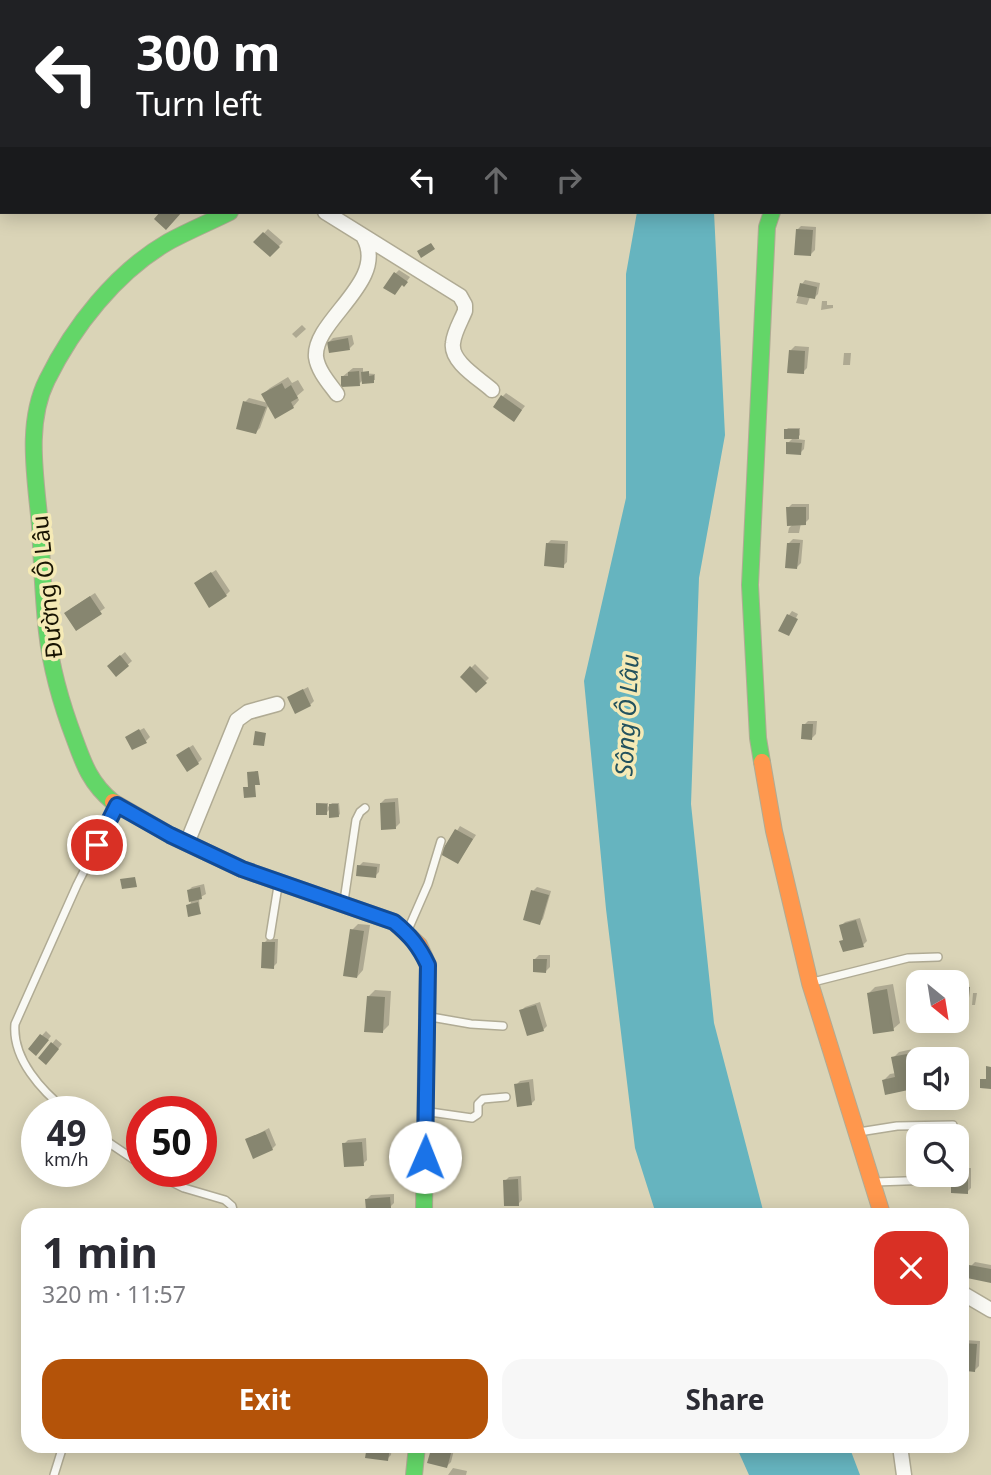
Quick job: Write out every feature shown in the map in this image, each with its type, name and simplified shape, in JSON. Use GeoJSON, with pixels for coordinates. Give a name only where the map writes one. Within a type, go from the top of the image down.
{"type":"FeatureCollection","features":[{"type":"Feature","properties":{"kind":"main road","name":"Đường Ô Lâu"},"geometry":{"type":"LineString","coordinates":[[226,214],[168,242],[136,264],[89,313],[46,381],[35,411],[35,460],[49,646],[64,710],[89,777],[102,793],[117,805],[242,869],[394,922],[419,945],[428,965],[424,1208]]}},
{"type":"Feature","properties":{"kind":"main road"},"geometry":{"type":"LineString","coordinates":[[771,214],[767,227],[750,585],[755,702],[760,749],[769,806],[810,983],[880,1208]]}},
{"type":"Feature","properties":{"kind":"main road"},"geometry":{"type":"LineString","coordinates":[[414,1475],[416,1453]]}},
{"type":"Feature","properties":{"kind":"street"},"geometry":{"type":"LineString","coordinates":[[328,214],[460,296],[465,310],[453,342],[453,352],[459,361],[492,390]]}},
{"type":"Feature","properties":{"kind":"street"},"geometry":{"type":"LineString","coordinates":[[337,394],[318,365],[317,351],[322,336],[350,298],[369,261],[370,250],[364,238]]}},
{"type":"Feature","properties":{"kind":"street"},"geometry":{"type":"LineString","coordinates":[[187,843],[237,720],[248,712],[277,704]]}},
{"type":"Feature","properties":{"kind":"street"},"geometry":{"type":"LineString","coordinates":[[969,1297],[991,1310]]}},
{"type":"Feature","properties":{"kind":"street"},"geometry":{"type":"LineString","coordinates":[[901,1453],[904,1475]]}},
{"type":"Feature","properties":{"kind":"lane"},"geometry":{"type":"LineString","coordinates":[[52,1096],[39,1083],[18,1052],[14,1037],[15,1024],[77,885],[117,805]]}},
{"type":"Feature","properties":{"kind":"lane"},"geometry":{"type":"LineString","coordinates":[[344,903],[356,820],[365,808]]}},
{"type":"Feature","properties":{"kind":"lane"},"geometry":{"type":"LineString","coordinates":[[407,932],[428,884],[441,841]]}},
{"type":"Feature","properties":{"kind":"lane"},"geometry":{"type":"LineString","coordinates":[[270,936],[279,881]]}},
{"type":"Feature","properties":{"kind":"lane"},"geometry":{"type":"LineString","coordinates":[[810,983],[908,958],[938,957]]}},
{"type":"Feature","properties":{"kind":"lane"},"geometry":{"type":"LineString","coordinates":[[428,1017],[503,1027]]}},
{"type":"Feature","properties":{"kind":"lane"},"geometry":{"type":"LineString","coordinates":[[426,1112],[472,1118],[478,1114],[478,1104],[483,1099],[506,1097]]}},
{"type":"Feature","properties":{"kind":"lane"},"geometry":{"type":"LineString","coordinates":[[856,1132],[906,1126]]}},
{"type":"Feature","properties":{"kind":"lane"},"geometry":{"type":"LineString","coordinates":[[871,1182],[906,1181]]}},
{"type":"Feature","properties":{"kind":"lane"},"geometry":{"type":"LineString","coordinates":[[182,1187],[225,1200],[232,1208]]}},
{"type":"Feature","properties":{"kind":"lane"},"geometry":{"type":"LineString","coordinates":[[54,1475],[61,1453]]}},
{"type":"Feature","properties":{"kind":"water","name":"Sông Ô Lâu"},"geometry":{"type":"Polygon","coordinates":[[[637,214],[714,214],[725,435],[699,578],[691,804],[714,1023],[762,1208],[654,1208],[635,1148],[606,909],[584,681],[626,498],[626,274],[637,214]]]}},
{"type":"Feature","properties":{"kind":"water"},"geometry":{"type":"Polygon","coordinates":[[[739,1453],[852,1453],[860,1475],[749,1475],[739,1453]]]}},
{"type":"Feature","properties":{"kind":"building"},"geometry":{"type":"Polygon","coordinates":[[[158,214],[180,214],[166,230],[154,219],[158,214]]]}},
{"type":"Feature","properties":{"kind":"building"},"geometry":{"type":"Polygon","coordinates":[[[796,229],[813,230],[811,256],[794,255],[796,229]]]}},
{"type":"Feature","properties":{"kind":"building"},"geometry":{"type":"Polygon","coordinates":[[[263,232],[280,247],[270,257],[253,242],[263,232]]]}},
{"type":"Feature","properties":{"kind":"building"},"geometry":{"type":"Polygon","coordinates":[[[431,243],[435,249],[421,258],[417,251],[431,243]]]}},
{"type":"Feature","properties":{"kind":"building"},"geometry":{"type":"Polygon","coordinates":[[[394,272],[408,282],[404,287],[402,285],[395,295],[383,288],[394,272]]]}},
{"type":"Feature","properties":{"kind":"building"},"geometry":{"type":"Polygon","coordinates":[[[800,283],[817,287],[815,299],[797,296],[800,283]]]}},
{"type":"Feature","properties":{"kind":"building"},"geometry":{"type":"Polygon","coordinates":[[[348,338],[350,350],[329,353],[327,342],[348,338]]]}},
{"type":"Feature","properties":{"kind":"building"},"geometry":{"type":"Polygon","coordinates":[[[789,350],[805,351],[804,374],[787,373],[789,350]]]}},
{"type":"Feature","properties":{"kind":"building"},"geometry":{"type":"Polygon","coordinates":[[[359,371],[360,386],[341,387],[341,376],[359,371]]]}},
{"type":"Feature","properties":{"kind":"building"},"geometry":{"type":"Polygon","coordinates":[[[369,371],[369,376],[374,375],[374,383],[362,384],[361,372],[369,371]]]}},
{"type":"Feature","properties":{"kind":"building"},"geometry":{"type":"Polygon","coordinates":[[[282,383],[285,389],[291,385],[298,398],[291,402],[294,408],[275,419],[261,394],[282,383]]]}},
{"type":"Feature","properties":{"kind":"building"},"geometry":{"type":"Polygon","coordinates":[[[501,395],[522,410],[514,422],[493,407],[501,395]]]}},
{"type":"Feature","properties":{"kind":"building"},"geometry":{"type":"Polygon","coordinates":[[[243,401],[266,407],[256,434],[236,429],[243,401]]]}},
{"type":"Feature","properties":{"kind":"building"},"geometry":{"type":"Polygon","coordinates":[[[784,429],[799,429],[799,439],[784,439],[784,429]]]}},
{"type":"Feature","properties":{"kind":"building"},"geometry":{"type":"Polygon","coordinates":[[[786,442],[802,443],[801,455],[786,454],[786,442]]]}},
{"type":"Feature","properties":{"kind":"building"},"geometry":{"type":"Polygon","coordinates":[[[786,507],[806,507],[806,525],[787,526],[786,507]]]}},
{"type":"Feature","properties":{"kind":"building"},"geometry":{"type":"Polygon","coordinates":[[[546,543],[565,544],[564,568],[544,566],[546,543]]]}},
{"type":"Feature","properties":{"kind":"building"},"geometry":{"type":"Polygon","coordinates":[[[787,543],[800,543],[797,569],[785,568],[787,543]]]}},
{"type":"Feature","properties":{"kind":"building"},"geometry":{"type":"Polygon","coordinates":[[[211,572],[227,596],[209,608],[194,583],[211,572]]]}},
{"type":"Feature","properties":{"kind":"building"},"geometry":{"type":"Polygon","coordinates":[[[90,596],[102,614],[76,631],[64,613],[90,596]]]}},
{"type":"Feature","properties":{"kind":"building"},"geometry":{"type":"Polygon","coordinates":[[[787,614],[798,619],[789,636],[778,631],[787,614]]]}},
{"type":"Feature","properties":{"kind":"building"},"geometry":{"type":"Polygon","coordinates":[[[120,655],[129,666],[116,677],[107,666],[120,655]]]}},
{"type":"Feature","properties":{"kind":"building"},"geometry":{"type":"Polygon","coordinates":[[[470,666],[487,683],[476,693],[460,677],[470,666]]]}},
{"type":"Feature","properties":{"kind":"building"},"geometry":{"type":"Polygon","coordinates":[[[303,689],[311,706],[295,714],[287,697],[303,689]]]}},
{"type":"Feature","properties":{"kind":"building"},"geometry":{"type":"Polygon","coordinates":[[[802,724],[813,724],[812,740],[801,739],[802,724]]]}},
{"type":"Feature","properties":{"kind":"building"},"geometry":{"type":"Polygon","coordinates":[[[139,729],[147,743],[132,750],[125,737],[139,729]]]}},
{"type":"Feature","properties":{"kind":"building"},"geometry":{"type":"Polygon","coordinates":[[[255,731],[266,733],[264,746],[253,745],[255,731]]]}},
{"type":"Feature","properties":{"kind":"building"},"geometry":{"type":"Polygon","coordinates":[[[189,747],[199,764],[187,772],[176,755],[189,747]]]}},
{"type":"Feature","properties":{"kind":"building"},"geometry":{"type":"Polygon","coordinates":[[[258,771],[260,785],[255,785],[256,797],[244,798],[243,787],[248,787],[247,772],[258,771]]]}},
{"type":"Feature","properties":{"kind":"building"},"geometry":{"type":"Polygon","coordinates":[[[395,802],[396,829],[381,830],[380,803],[395,802]]]}},
{"type":"Feature","properties":{"kind":"building"},"geometry":{"type":"Polygon","coordinates":[[[316,803],[327,804],[327,815],[316,815],[316,803]]]}},
{"type":"Feature","properties":{"kind":"building"},"geometry":{"type":"Polygon","coordinates":[[[329,804],[338,804],[339,817],[329,818],[329,804]]]}},
{"type":"Feature","properties":{"kind":"building"},"geometry":{"type":"Polygon","coordinates":[[[455,829],[473,839],[458,864],[440,854],[455,829]]]}},
{"type":"Feature","properties":{"kind":"building"},"geometry":{"type":"Polygon","coordinates":[[[357,865],[377,867],[376,878],[356,876],[357,865]]]}},
{"type":"Feature","properties":{"kind":"building"},"geometry":{"type":"Polygon","coordinates":[[[135,877],[137,887],[122,889],[120,879],[135,877]]]}},
{"type":"Feature","properties":{"kind":"building"},"geometry":{"type":"Polygon","coordinates":[[[200,887],[202,899],[189,902],[187,890],[200,887]]]}},
{"type":"Feature","properties":{"kind":"building"},"geometry":{"type":"Polygon","coordinates":[[[531,890],[549,895],[540,925],[523,920],[531,890]]]}},
{"type":"Feature","properties":{"kind":"building"},"geometry":{"type":"Polygon","coordinates":[[[198,902],[201,914],[188,917],[186,905],[198,902]]]}},
{"type":"Feature","properties":{"kind":"building"},"geometry":{"type":"Polygon","coordinates":[[[856,920],[864,947],[843,952],[839,941],[843,940],[839,925],[856,920]]]}},
{"type":"Feature","properties":{"kind":"building"},"geometry":{"type":"Polygon","coordinates":[[[350,929],[364,931],[357,978],[343,976],[350,929]]]}},
{"type":"Feature","properties":{"kind":"building"},"geometry":{"type":"Polygon","coordinates":[[[262,942],[275,942],[274,969],[261,968],[262,942]]]}},
{"type":"Feature","properties":{"kind":"building"},"geometry":{"type":"Polygon","coordinates":[[[533,959],[547,959],[546,973],[533,972],[533,959]]]}},
{"type":"Feature","properties":{"kind":"building"},"geometry":{"type":"Polygon","coordinates":[[[887,989],[894,1031],[873,1034],[867,993],[887,989]]]}},
{"type":"Feature","properties":{"kind":"building"},"geometry":{"type":"Polygon","coordinates":[[[367,996],[385,997],[383,1033],[364,1032],[367,996]]]}},
{"type":"Feature","properties":{"kind":"building"},"geometry":{"type":"Polygon","coordinates":[[[536,1005],[544,1031],[527,1036],[519,1010],[536,1005]]]}},
{"type":"Feature","properties":{"kind":"building"},"geometry":{"type":"Polygon","coordinates":[[[40,1034],[49,1040],[36,1056],[28,1049],[40,1034]]]}},
{"type":"Feature","properties":{"kind":"building"},"geometry":{"type":"Polygon","coordinates":[[[51,1042],[59,1049],[46,1065],[38,1058],[51,1042]]]}},
{"type":"Feature","properties":{"kind":"building"},"geometry":{"type":"Polygon","coordinates":[[[906,1054],[906,1090],[885,1095],[882,1080],[895,1077],[891,1057],[906,1054]]]}},
{"type":"Feature","properties":{"kind":"building"},"geometry":{"type":"Polygon","coordinates":[[[986,1066],[991,1067],[991,1089],[980,1088],[980,1079],[986,1079],[986,1066]]]}},
{"type":"Feature","properties":{"kind":"building"},"geometry":{"type":"Polygon","coordinates":[[[529,1082],[532,1105],[517,1107],[514,1084],[529,1082]]]}},
{"type":"Feature","properties":{"kind":"building"},"geometry":{"type":"Polygon","coordinates":[[[265,1131],[273,1150],[253,1159],[245,1139],[265,1131]]]}},
{"type":"Feature","properties":{"kind":"building"},"geometry":{"type":"Polygon","coordinates":[[[362,1142],[364,1166],[344,1167],[342,1143],[362,1142]]]}},
{"type":"Feature","properties":{"kind":"building"},"geometry":{"type":"Polygon","coordinates":[[[518,1179],[519,1206],[504,1206],[503,1180],[518,1179]]]}},
{"type":"Feature","properties":{"kind":"building"},"geometry":{"type":"Polygon","coordinates":[[[951,1187],[968,1187],[968,1194],[951,1193],[951,1187]]]}},
{"type":"Feature","properties":{"kind":"building"},"geometry":{"type":"Polygon","coordinates":[[[390,1197],[391,1208],[366,1208],[365,1199],[390,1197]]]}},
{"type":"Feature","properties":{"kind":"building"},"geometry":{"type":"Polygon","coordinates":[[[969,1265],[991,1269],[991,1283],[969,1278],[969,1265]]]}},
{"type":"Feature","properties":{"kind":"building"},"geometry":{"type":"Polygon","coordinates":[[[969,1343],[977,1344],[975,1372],[969,1371],[969,1343]]]}},
{"type":"Feature","properties":{"kind":"building"},"geometry":{"type":"Polygon","coordinates":[[[366,1453],[389,1453],[388,1461],[365,1458],[366,1453]]]}},
{"type":"Feature","properties":{"kind":"building"},"geometry":{"type":"Polygon","coordinates":[[[430,1453],[451,1453],[447,1468],[427,1463],[430,1453]]]}},
{"type":"Feature","properties":{"kind":"traffic: fast"},"geometry":{"type":"LineString","coordinates":[[113,802],[89,774],[82,758],[61,700],[51,659],[35,471],[36,415],[40,397],[58,360],[83,321],[114,285],[149,254],[226,214]]}},
{"type":"Feature","properties":{"kind":"traffic: fast"},"geometry":{"type":"LineString","coordinates":[[762,762],[758,738],[750,585],[767,227],[771,214]]}},
{"type":"Feature","properties":{"kind":"traffic: fast"},"geometry":{"type":"LineString","coordinates":[[424,1208],[425,1126]]}},
{"type":"Feature","properties":{"kind":"traffic: fast"},"geometry":{"type":"LineString","coordinates":[[414,1475],[416,1453]]}},
{"type":"Feature","properties":{"kind":"traffic: slow"},"geometry":{"type":"LineString","coordinates":[[762,762],[774,831],[810,983],[880,1208]]}},
{"type":"Feature","properties":{"kind":"traffic: slow"},"geometry":{"type":"LineString","coordinates":[[113,802],[170,835],[242,869],[394,922],[419,945],[428,965],[425,1126]]}},
{"type":"Feature","properties":{"kind":"route"},"geometry":{"type":"LineString","coordinates":[[97,845],[117,805],[170,835],[242,869],[394,922],[410,935],[419,945],[428,965],[425,1157]]}}]}
